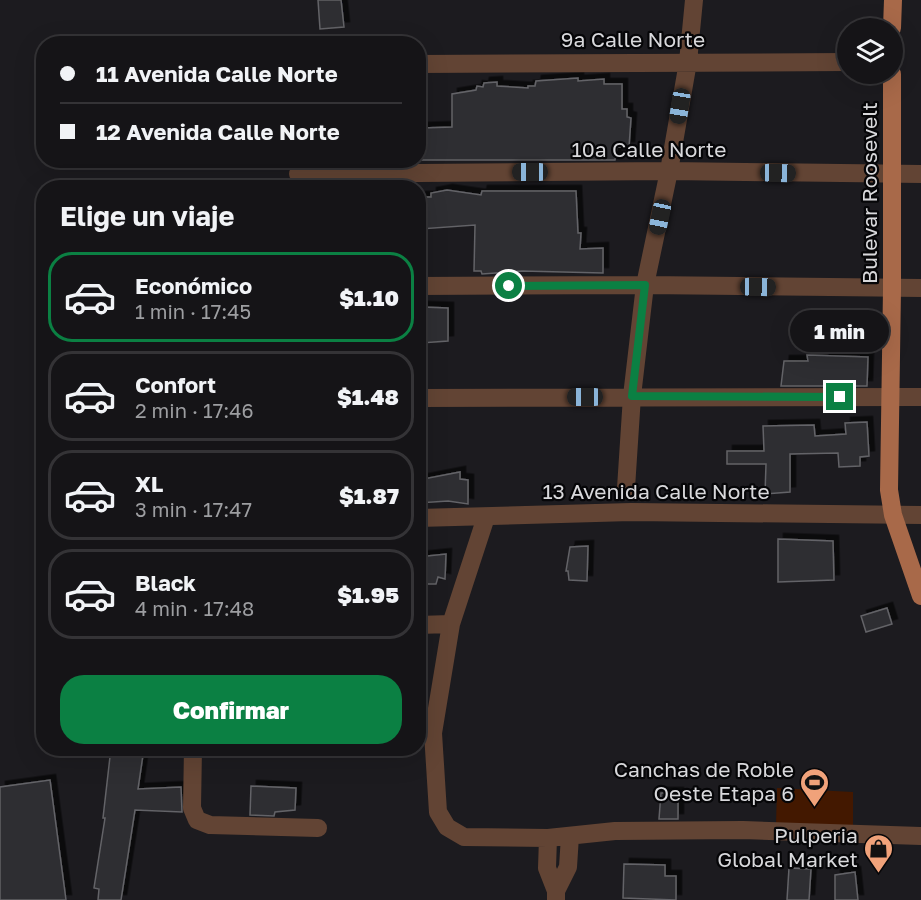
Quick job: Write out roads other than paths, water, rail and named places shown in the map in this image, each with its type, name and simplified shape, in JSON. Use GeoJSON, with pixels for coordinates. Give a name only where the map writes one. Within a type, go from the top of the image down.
{"type":"FeatureCollection","features":[{"type":"Feature","properties":{"kind":"main road"},"geometry":{"type":"LineString","coordinates":[[892,18],[893,0]]}},
{"type":"Feature","properties":{"kind":"main road","name":"Bulevar Roosevelt"},"geometry":{"type":"LineString","coordinates":[[892,84],[889,490],[893,515],[921,596]]}},
{"type":"Feature","properties":{"kind":"street"},"geometry":{"type":"LineString","coordinates":[[626,488],[632,396],[645,285],[669,171],[688,62],[694,0]]}},
{"type":"Feature","properties":{"kind":"street","name":"9a Calle Norte"},"geometry":{"type":"LineString","coordinates":[[426,64],[837,62]]}},
{"type":"Feature","properties":{"kind":"street","name":"10a Calle Norte"},"geometry":{"type":"LineString","coordinates":[[298,174],[669,171],[921,174]]}},
{"type":"Feature","properties":{"kind":"street"},"geometry":{"type":"LineString","coordinates":[[426,286],[645,285],[892,290],[921,288]]}},
{"type":"Feature","properties":{"kind":"street"},"geometry":{"type":"LineString","coordinates":[[426,398],[921,397]]}},
{"type":"Feature","properties":{"kind":"street","name":"13 Avenida Calle Norte"},"geometry":{"type":"LineString","coordinates":[[426,518],[632,512],[921,515]]}},
{"type":"Feature","properties":{"kind":"street"},"geometry":{"type":"LineString","coordinates":[[486,517],[451,624],[426,733],[438,812],[447,827],[464,837],[548,838],[615,831],[743,830],[921,836]]}},
{"type":"Feature","properties":{"kind":"street"},"geometry":{"type":"LineString","coordinates":[[426,625],[451,624]]}},
{"type":"Feature","properties":{"kind":"street"},"geometry":{"type":"LineString","coordinates":[[193,756],[192,808],[197,820],[210,825],[318,828]]}},
{"type":"Feature","properties":{"kind":"street"},"geometry":{"type":"LineString","coordinates":[[556,896],[568,867],[570,836]]}},
{"type":"Feature","properties":{"kind":"street"},"geometry":{"type":"LineString","coordinates":[[548,838],[547,868],[556,896]]}},
{"type":"Feature","properties":{"kind":"place","name":"Canchas de Roble Oeste Etapa 6"},"geometry":{"type":"Point","coordinates":[815,808]}},
{"type":"Feature","properties":{"kind":"place","name":"Pulperia Global Market"},"geometry":{"type":"Point","coordinates":[879,874]}}]}
